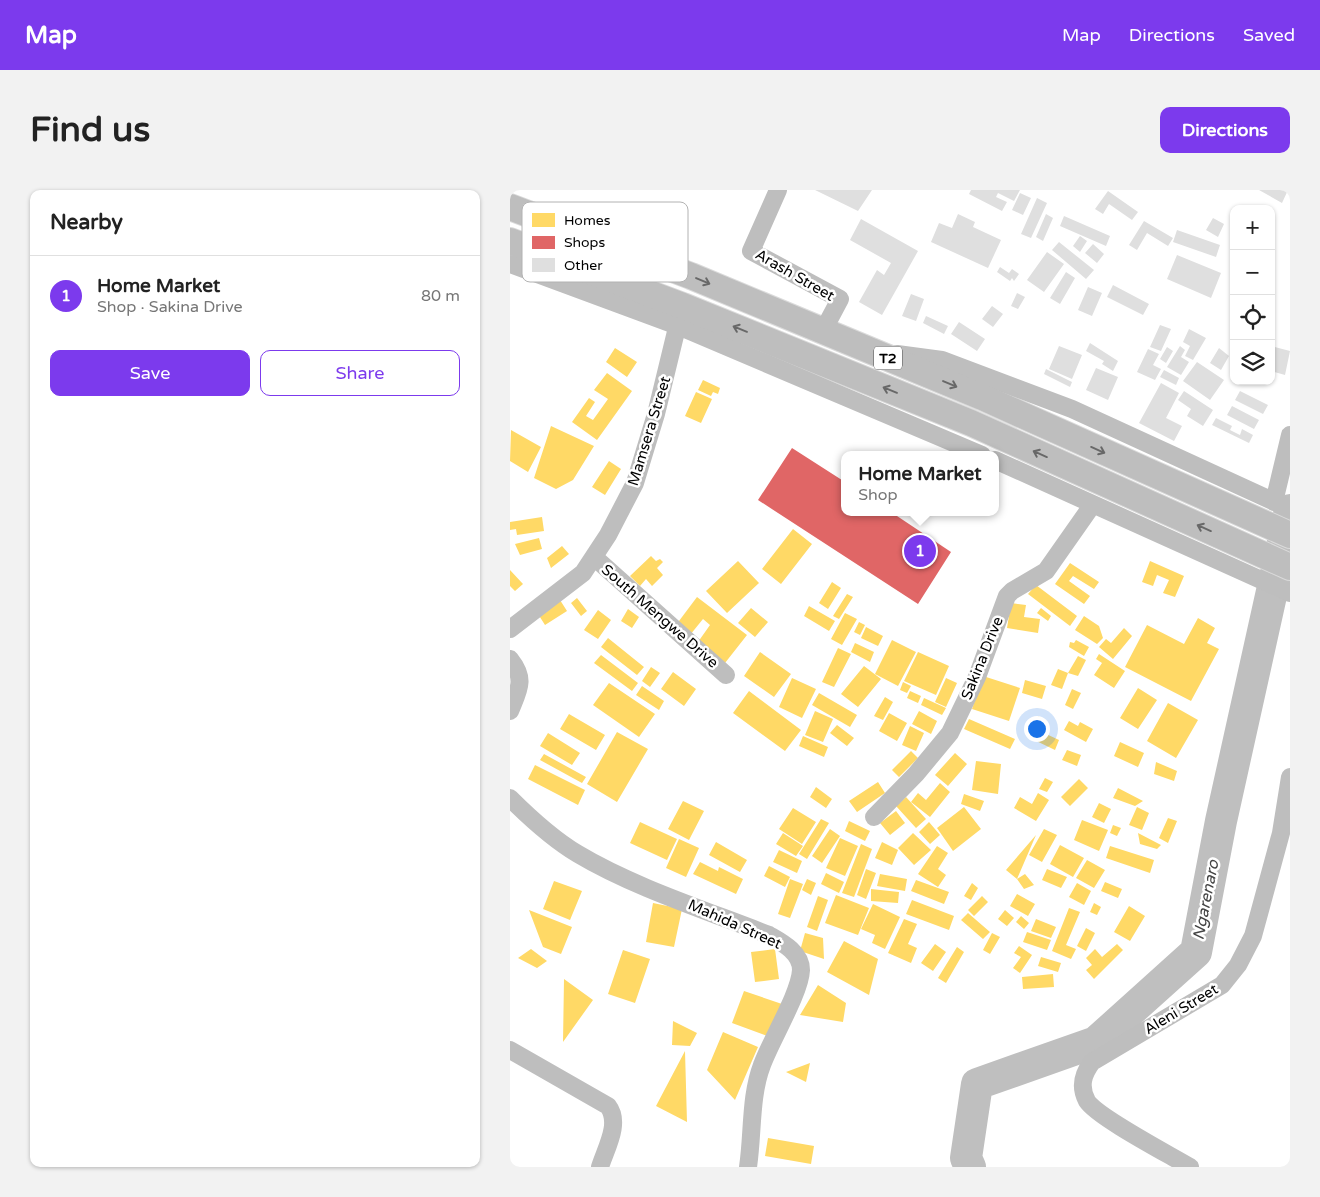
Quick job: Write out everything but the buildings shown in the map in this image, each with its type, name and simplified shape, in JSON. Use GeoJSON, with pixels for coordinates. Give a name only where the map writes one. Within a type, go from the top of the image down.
{"type":"FeatureCollection","features":[{"type":"Feature","properties":{"kind":"highway","name":"T2"},"geometry":{"type":"LineString","coordinates":[[510,207],[522,212]]}},
{"type":"Feature","properties":{"kind":"highway","name":"T2"},"geometry":{"type":"LineString","coordinates":[[510,241],[522,246]]}},
{"type":"Feature","properties":{"kind":"highway","name":"T2"},"geometry":{"type":"LineString","coordinates":[[688,275],[982,397],[1275,511],[1290,535]]}},
{"type":"Feature","properties":{"kind":"highway","name":"T2"},"geometry":{"type":"LineString","coordinates":[[603,282],[680,316],[971,423],[1247,560],[1290,567]]}},
{"type":"Feature","properties":{"kind":"street","name":"Arash Street"},"geometry":{"type":"LineString","coordinates":[[778,190],[751,251],[840,299],[823,332]]}},
{"type":"Feature","properties":{"kind":"street"},"geometry":{"type":"LineString","coordinates":[[510,264],[522,268]]}},
{"type":"Feature","properties":{"kind":"street"},"geometry":{"type":"LineString","coordinates":[[569,282],[680,316],[973,451]]}},
{"type":"Feature","properties":{"kind":"street","name":"Mamsera Street"},"geometry":{"type":"LineString","coordinates":[[510,629],[583,573],[608,535],[635,483],[656,414],[680,316]]}},
{"type":"Feature","properties":{"kind":"street"},"geometry":{"type":"LineString","coordinates":[[867,349],[942,360],[1072,409],[1258,494],[1275,511]]}},
{"type":"Feature","properties":{"kind":"street"},"geometry":{"type":"LineString","coordinates":[[1275,511],[1290,435]]}},
{"type":"Feature","properties":{"kind":"street"},"geometry":{"type":"LineString","coordinates":[[999,462],[1093,504],[1247,560],[1290,593]]}},
{"type":"Feature","properties":{"kind":"street","name":"Sakina Drive"},"geometry":{"type":"LineString","coordinates":[[874,817],[916,774],[950,733],[977,677],[1007,596],[1046,571],[1093,504]]}},
{"type":"Feature","properties":{"kind":"street","name":"South Mengwe Drive"},"geometry":{"type":"LineString","coordinates":[[594,558],[726,675]]}},
{"type":"Feature","properties":{"kind":"street"},"geometry":{"type":"LineString","coordinates":[[510,659],[519,671],[520,680],[510,711]]}},
{"type":"Feature","properties":{"kind":"street","name":"Aleni Street"},"geometry":{"type":"LineString","coordinates":[[1190,1167],[1100,1114],[1088,1101],[1082,1087],[1083,1074],[1092,1062],[1222,985],[1238,965],[1253,936],[1286,835],[1290,777]]}},
{"type":"Feature","properties":{"kind":"street","name":"Mahida Street"},"geometry":{"type":"LineString","coordinates":[[510,798],[554,838],[580,855],[639,884],[768,935],[785,944],[796,957],[801,969],[796,987],[761,1066],[748,1167]]}},
{"type":"Feature","properties":{"kind":"street"},"geometry":{"type":"LineString","coordinates":[[510,1050],[608,1106],[614,1114],[615,1122],[600,1167]]}},
{"type":"Feature","properties":{"kind":"waterway","name":"Ngarenaro"},"geometry":{"type":"LineString","coordinates":[[970,1167],[966,1158],[977,1084],[1096,1042],[1196,952],[1221,821],[1290,510]]}},
{"type":"Feature","properties":{"kind":"place","name":"Home Market"},"geometry":{"type":"Point","coordinates":[920,551]}}]}
